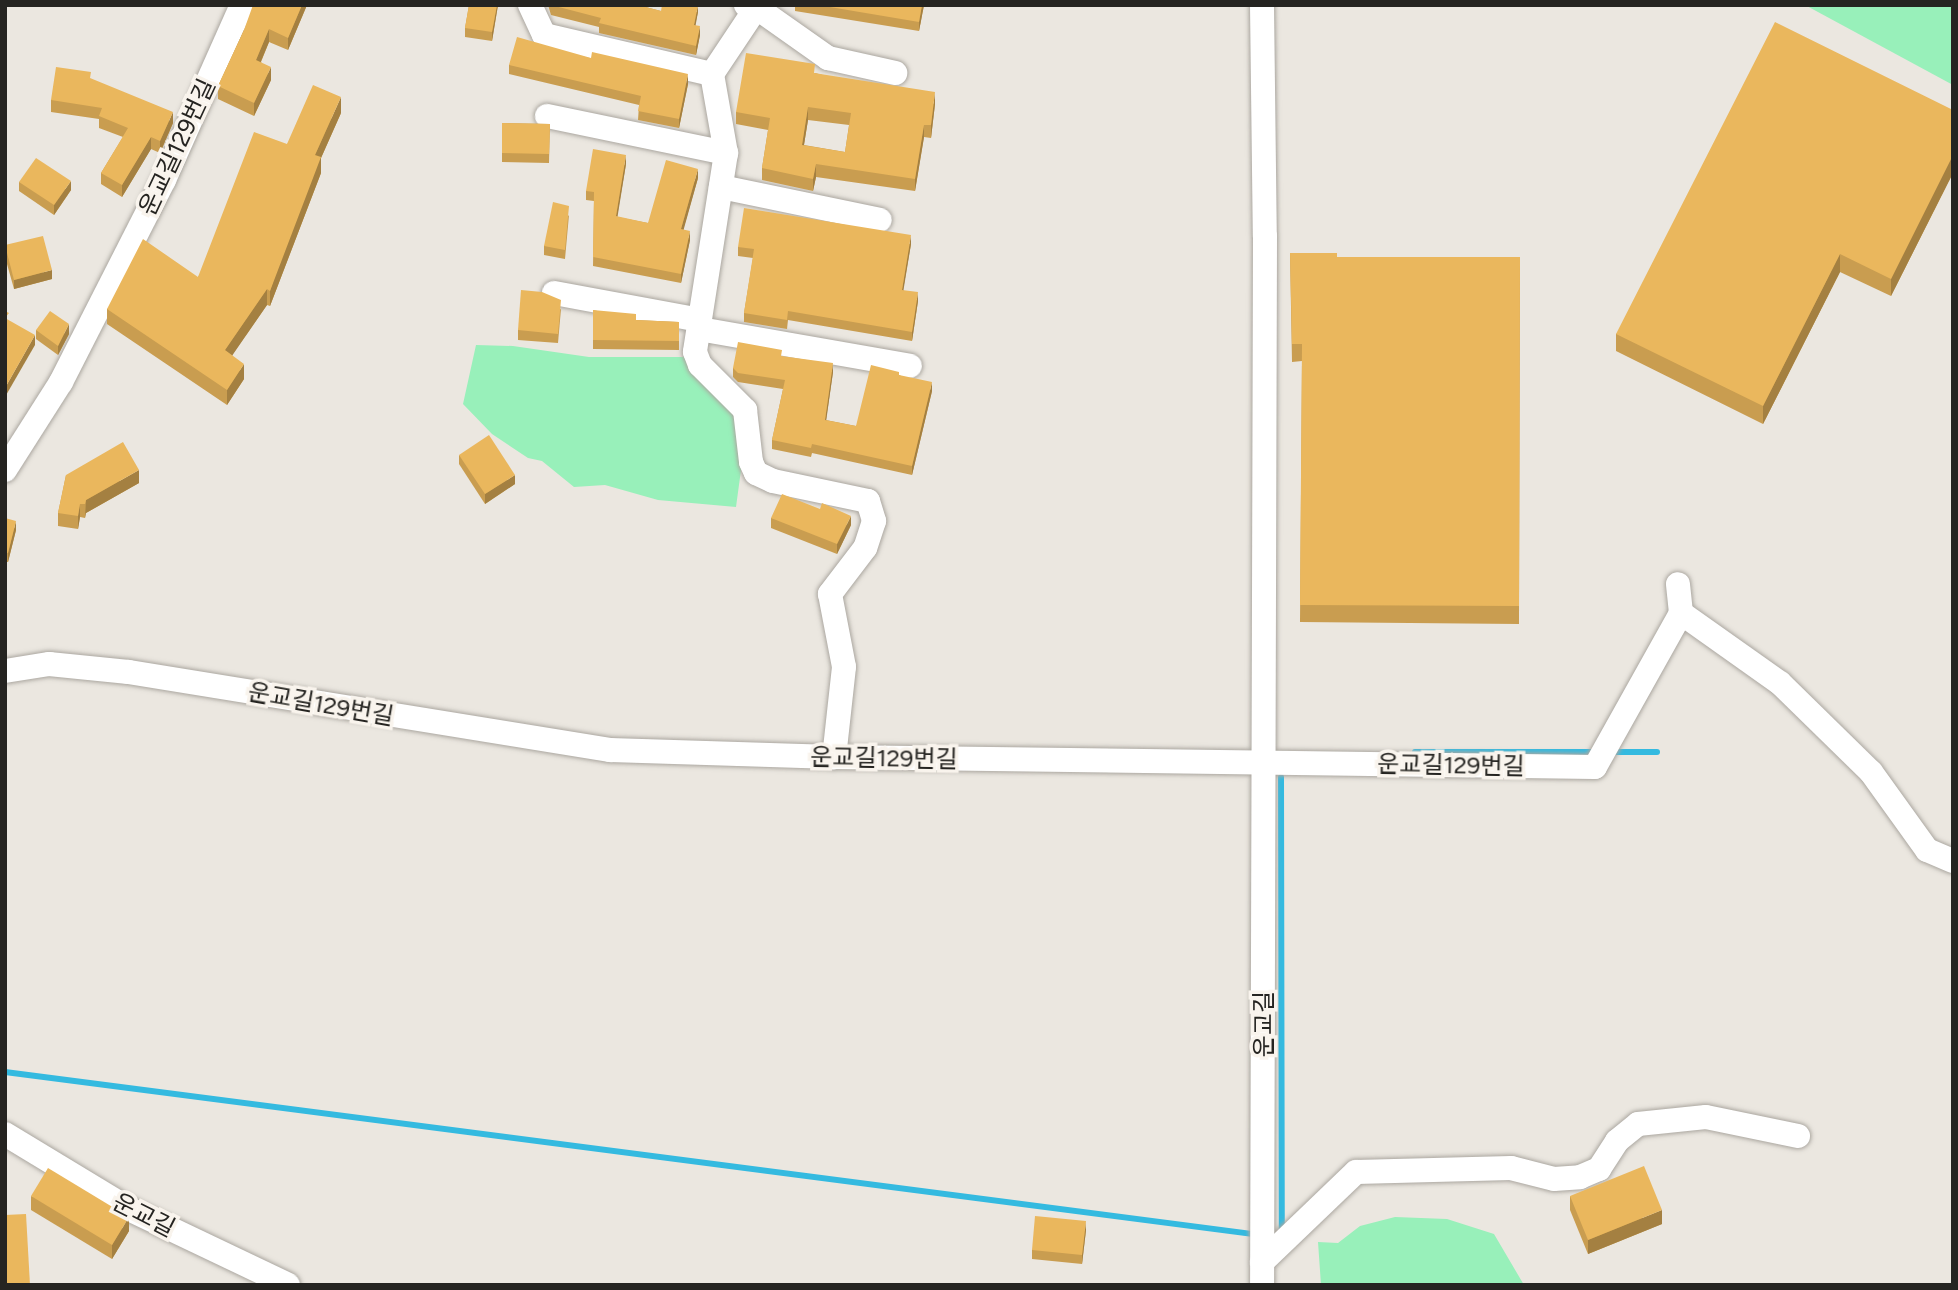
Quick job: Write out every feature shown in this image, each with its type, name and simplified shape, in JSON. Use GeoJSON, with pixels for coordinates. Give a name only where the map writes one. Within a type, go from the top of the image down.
{"type":"FeatureCollection","features":[{"type":"Feature","properties":{"kind":"street","name":"운교길129번길"},"geometry":{"type":"LineString","coordinates":[[5,470],[15,459],[67,370],[164,180],[242,5]]}},
{"type":"Feature","properties":{"kind":"street"},"geometry":{"type":"LineString","coordinates":[[530,5],[544,35],[712,74]]}},
{"type":"Feature","properties":{"kind":"street","name":"운교길"},"geometry":{"type":"LineString","coordinates":[[1262,5],[1265,762],[1262,1273]]}},
{"type":"Feature","properties":{"kind":"street"},"geometry":{"type":"LineString","coordinates":[[834,757],[844,667],[830,594],[865,548],[873,521],[868,501],[773,481],[757,473],[751,462],[745,410],[700,365],[695,352],[726,153],[712,74],[754,6],[828,58],[895,73]]}},
{"type":"Feature","properties":{"kind":"street"},"geometry":{"type":"LineString","coordinates":[[547,116],[726,153]]}},
{"type":"Feature","properties":{"kind":"street"},"geometry":{"type":"LineString","coordinates":[[721,187],[880,220]]}},
{"type":"Feature","properties":{"kind":"street"},"geometry":{"type":"LineString","coordinates":[[554,293],[909,366]]}},
{"type":"Feature","properties":{"kind":"street"},"geometry":{"type":"LineString","coordinates":[[1678,584],[1681,613],[1780,683],[1871,772],[1927,850],[1953,861]]}},
{"type":"Feature","properties":{"kind":"street","name":"운교길129번길"},"geometry":{"type":"LineString","coordinates":[[5,671],[49,664],[129,672],[610,750],[834,757],[1595,767],[1681,613]]}},
{"type":"Feature","properties":{"kind":"street"},"geometry":{"type":"LineString","coordinates":[[1262,1273],[1356,1172],[1511,1168],[1554,1179],[1580,1177],[1599,1169],[1617,1141],[1638,1124],[1706,1116],[1798,1136]]}},
{"type":"Feature","properties":{"kind":"street","name":"운교길"},"geometry":{"type":"LineString","coordinates":[[5,1134],[129,1209],[288,1285]]}},
{"type":"Feature","properties":{"kind":"green space"},"geometry":{"type":"Polygon","coordinates":[[[1805,5],[1953,5],[1953,85],[1805,5]]]}},
{"type":"Feature","properties":{"kind":"green space"},"geometry":{"type":"Polygon","coordinates":[[[476,345],[513,346],[589,357],[686,357],[731,409],[744,448],[736,507],[658,500],[605,485],[574,487],[542,461],[528,458],[492,434],[463,404],[476,345]]]}},
{"type":"Feature","properties":{"kind":"green space"},"geometry":{"type":"Polygon","coordinates":[[[1395,1217],[1447,1219],[1494,1234],[1524,1285],[1321,1285],[1318,1242],[1338,1243],[1360,1226],[1395,1217]]]}},
{"type":"Feature","properties":{"kind":"building"},"geometry":{"type":"Polygon","coordinates":[[[253,5],[302,5],[288,38],[269,29],[256,60],[271,67],[254,103],[218,86],[253,5]]]}},
{"type":"Feature","properties":{"kind":"building"},"geometry":{"type":"Polygon","coordinates":[[[469,5],[497,5],[492,32],[465,28],[469,5]]]}},
{"type":"Feature","properties":{"kind":"building"},"geometry":{"type":"Polygon","coordinates":[[[551,5],[638,5],[661,11],[662,5],[698,5],[694,25],[700,26],[696,46],[599,23],[601,18],[551,5]]]}},
{"type":"Feature","properties":{"kind":"building"},"geometry":{"type":"Polygon","coordinates":[[[818,5],[922,5],[919,22],[818,5]]]}},
{"type":"Feature","properties":{"kind":"building"},"geometry":{"type":"Polygon","coordinates":[[[1775,22],[1953,110],[1953,155],[1891,279],[1840,254],[1763,406],[1616,334],[1775,22]]]}},
{"type":"Feature","properties":{"kind":"building"},"geometry":{"type":"Polygon","coordinates":[[[517,37],[591,58],[592,52],[688,74],[679,119],[638,111],[641,96],[509,65],[517,37]]]}},
{"type":"Feature","properties":{"kind":"building"},"geometry":{"type":"Polygon","coordinates":[[[746,53],[815,64],[814,73],[935,92],[931,125],[924,125],[915,179],[816,164],[813,179],[762,168],[770,118],[736,112],[746,53]],[[808,107],[802,145],[845,152],[851,113],[808,107]]]}},
{"type":"Feature","properties":{"kind":"building"},"geometry":{"type":"Polygon","coordinates":[[[56,67],[91,72],[90,78],[173,112],[160,141],[151,137],[122,185],[101,173],[128,128],[99,116],[102,108],[51,100],[56,67]]]}},
{"type":"Feature","properties":{"kind":"building"},"geometry":{"type":"Polygon","coordinates":[[[313,85],[341,97],[315,155],[321,157],[270,291],[267,289],[225,350],[244,364],[227,390],[107,309],[143,239],[198,277],[254,132],[287,144],[313,85]]]}},
{"type":"Feature","properties":{"kind":"building"},"geometry":{"type":"Polygon","coordinates":[[[502,123],[550,124],[549,154],[502,153],[502,123]]]}},
{"type":"Feature","properties":{"kind":"building"},"geometry":{"type":"Polygon","coordinates":[[[593,149],[626,155],[616,216],[648,223],[666,160],[698,169],[681,229],[690,231],[681,274],[593,257],[594,192],[586,191],[593,149]]]}},
{"type":"Feature","properties":{"kind":"building"},"geometry":{"type":"Polygon","coordinates":[[[36,158],[71,181],[54,205],[19,182],[36,158]]]}},
{"type":"Feature","properties":{"kind":"building"},"geometry":{"type":"Polygon","coordinates":[[[553,202],[569,206],[565,250],[544,246],[553,202]]]}},
{"type":"Feature","properties":{"kind":"building"},"geometry":{"type":"Polygon","coordinates":[[[744,208],[911,235],[902,290],[918,292],[912,332],[788,311],[787,320],[744,313],[754,249],[738,247],[744,208]]]}},
{"type":"Feature","properties":{"kind":"building"},"geometry":{"type":"Polygon","coordinates":[[[43,236],[52,270],[14,280],[5,245],[43,236]]]}},
{"type":"Feature","properties":{"kind":"building"},"geometry":{"type":"Polygon","coordinates":[[[1290,253],[1337,253],[1337,257],[1520,257],[1519,606],[1300,605],[1302,344],[1292,344],[1290,253]]]}},
{"type":"Feature","properties":{"kind":"building"},"geometry":{"type":"Polygon","coordinates":[[[521,290],[542,292],[561,300],[558,334],[518,330],[521,290]]]}},
{"type":"Feature","properties":{"kind":"building"},"geometry":{"type":"Polygon","coordinates":[[[593,310],[636,314],[636,320],[679,322],[679,341],[593,340],[593,310]]]}},
{"type":"Feature","properties":{"kind":"building"},"geometry":{"type":"Polygon","coordinates":[[[50,311],[69,324],[58,346],[36,330],[50,311]]]}},
{"type":"Feature","properties":{"kind":"building"},"geometry":{"type":"Polygon","coordinates":[[[5,318],[35,335],[5,388],[5,318]]]}},
{"type":"Feature","properties":{"kind":"building"},"geometry":{"type":"Polygon","coordinates":[[[738,342],[782,350],[781,356],[833,363],[825,420],[856,426],[871,365],[899,372],[899,375],[932,382],[912,466],[812,444],[811,448],[772,440],[785,380],[738,373],[733,368],[738,342]]]}},
{"type":"Feature","properties":{"kind":"building"},"geometry":{"type":"Polygon","coordinates":[[[489,435],[515,475],[485,494],[459,455],[489,435]]]}},
{"type":"Feature","properties":{"kind":"building"},"geometry":{"type":"Polygon","coordinates":[[[123,442],[139,470],[86,500],[85,504],[80,504],[78,516],[58,513],[66,475],[123,442]]]}},
{"type":"Feature","properties":{"kind":"building"},"geometry":{"type":"Polygon","coordinates":[[[782,494],[820,509],[822,503],[851,516],[837,544],[771,518],[782,494]]]}},
{"type":"Feature","properties":{"kind":"building"},"geometry":{"type":"Polygon","coordinates":[[[5,518],[16,521],[8,553],[5,553],[5,518]]]}},
{"type":"Feature","properties":{"kind":"building"},"geometry":{"type":"Polygon","coordinates":[[[1644,1166],[1662,1210],[1588,1240],[1570,1196],[1644,1166]]]}},
{"type":"Feature","properties":{"kind":"building"},"geometry":{"type":"Polygon","coordinates":[[[48,1168],[129,1217],[112,1245],[31,1196],[48,1168]]]}},
{"type":"Feature","properties":{"kind":"building"},"geometry":{"type":"Polygon","coordinates":[[[26,1214],[30,1285],[5,1285],[5,1215],[26,1214]]]}},
{"type":"Feature","properties":{"kind":"building"},"geometry":{"type":"Polygon","coordinates":[[[1035,1216],[1086,1221],[1082,1255],[1032,1250],[1035,1216]]]}},
{"type":"Feature","properties":{"kind":"waterway"},"geometry":{"type":"LineString","coordinates":[[1415,752],[1591,752]]}},
{"type":"Feature","properties":{"kind":"waterway"},"geometry":{"type":"LineString","coordinates":[[1616,752],[1657,752]]}},
{"type":"Feature","properties":{"kind":"waterway"},"geometry":{"type":"LineString","coordinates":[[1281,777],[1282,1233]]}},
{"type":"Feature","properties":{"kind":"waterway"},"geometry":{"type":"LineString","coordinates":[[5,1072],[1252,1234]]}}]}
